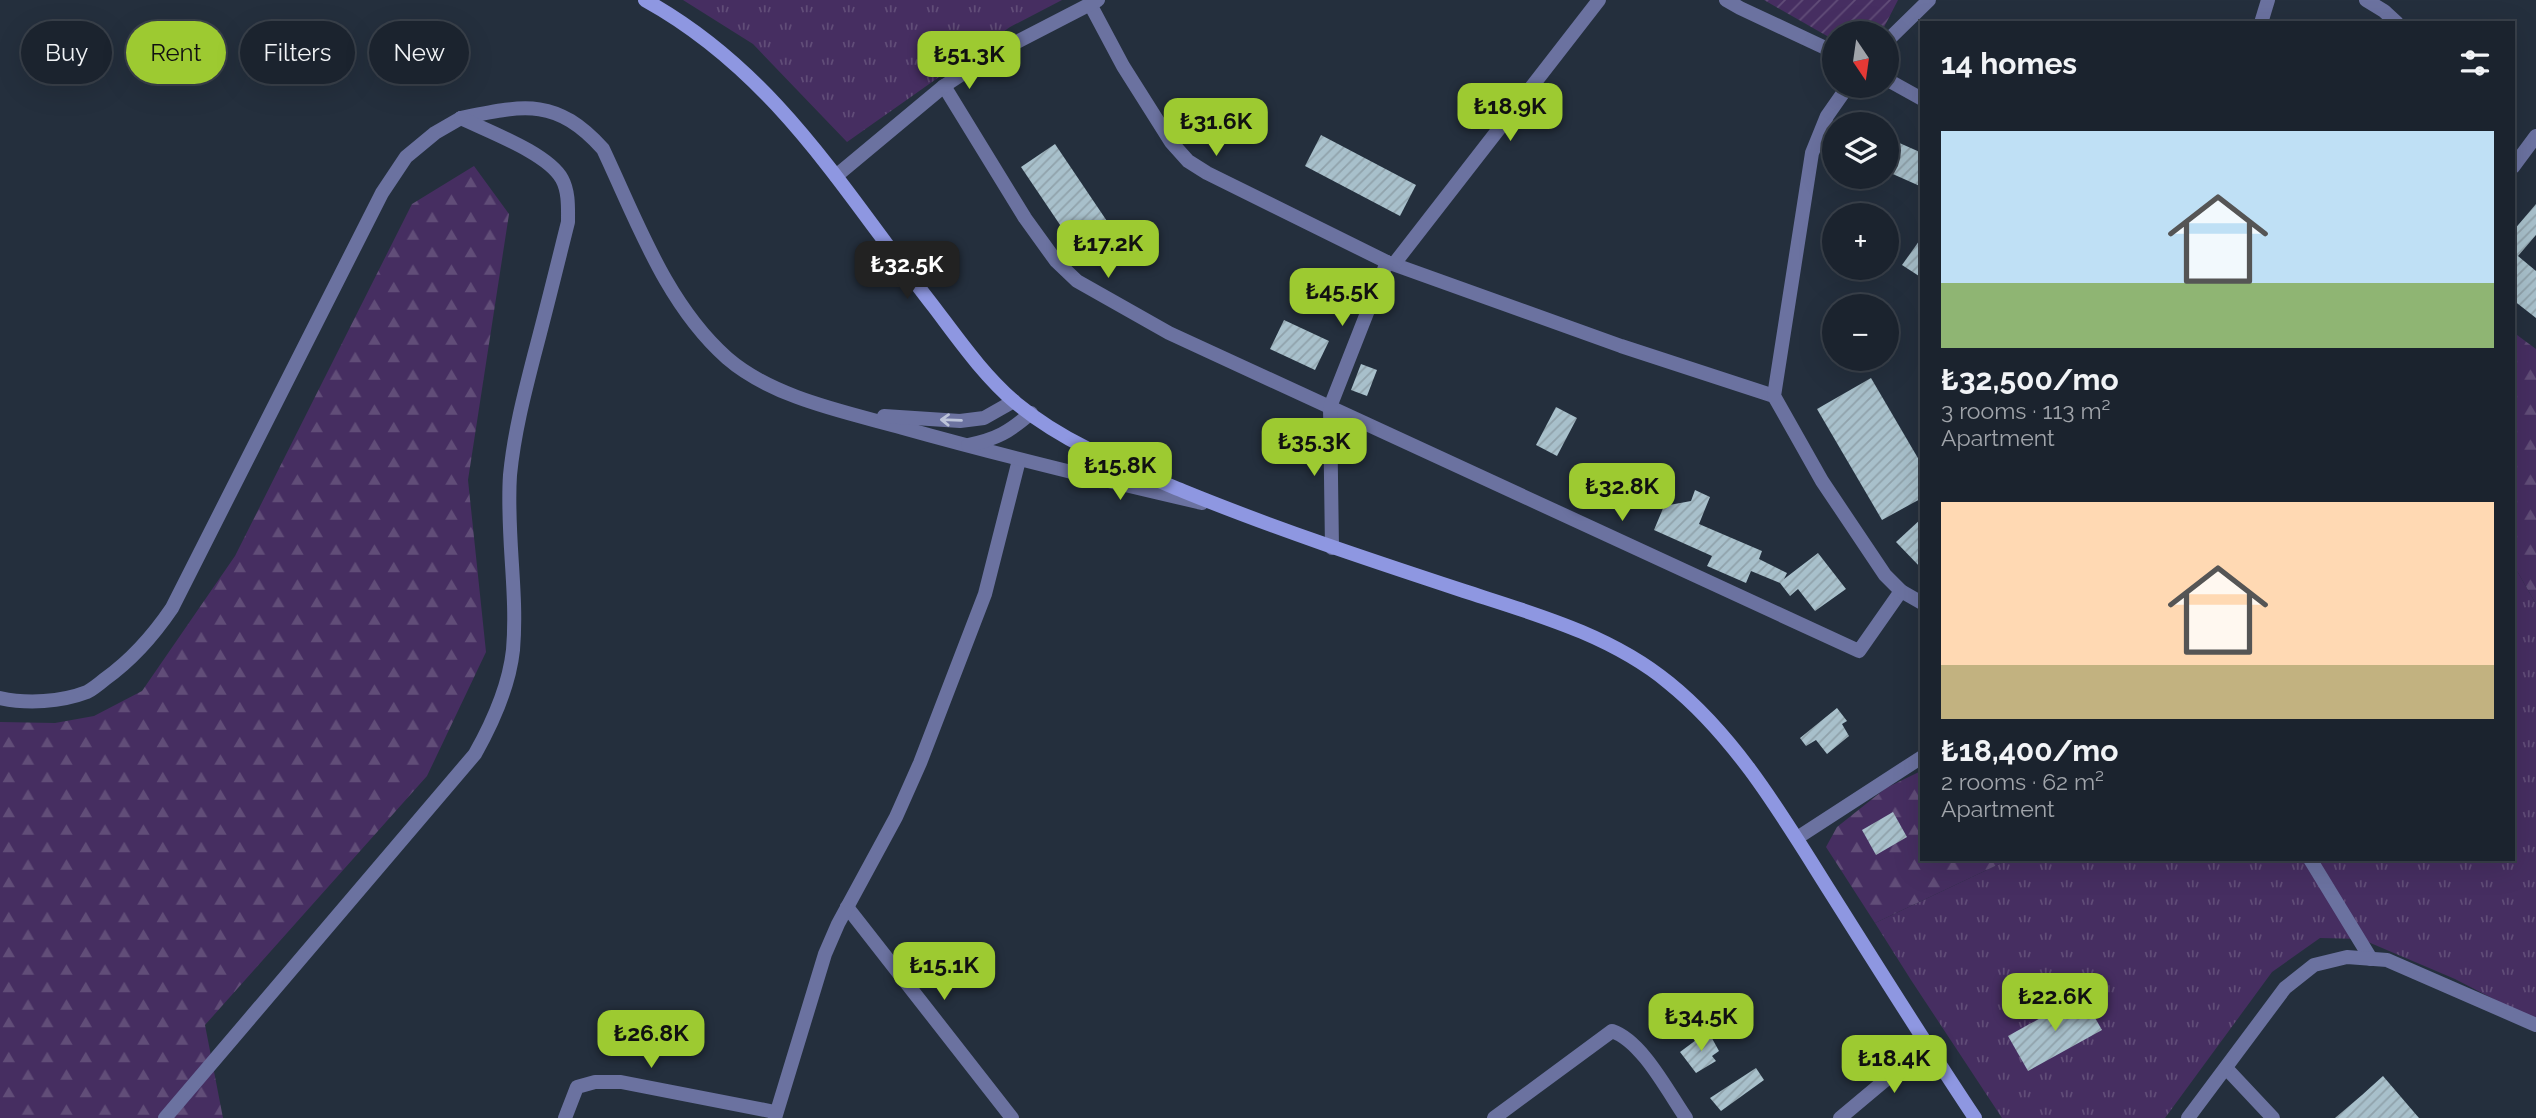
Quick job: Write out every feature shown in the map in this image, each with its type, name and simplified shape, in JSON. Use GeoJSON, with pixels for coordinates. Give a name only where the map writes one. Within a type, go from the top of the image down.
{"type":"FeatureCollection","features":[{"type":"Feature","properties":{"kind":"main road"},"geometry":{"type":"LineString","coordinates":[[645,0],[708,40],[738,64],[808,140],[997,385],[1014,401],[1056,431],[1094,452],[1229,509],[1332,548],[1536,615],[1591,636],[1634,659],[1669,683],[1711,722],[1742,759],[1797,838],[1926,1046],[1975,1118]]}},
{"type":"Feature","properties":{"kind":"street"},"geometry":{"type":"LineString","coordinates":[[1332,548],[1330,407],[1391,263],[1599,0]]}},
{"type":"Feature","properties":{"kind":"street"},"geometry":{"type":"LineString","coordinates":[[1727,0],[1822,46]]}},
{"type":"Feature","properties":{"kind":"street"},"geometry":{"type":"LineString","coordinates":[[1899,29],[1929,0]]}},
{"type":"Feature","properties":{"kind":"street"},"geometry":{"type":"LineString","coordinates":[[2262,21],[2268,0]]}},
{"type":"Feature","properties":{"kind":"street"},"geometry":{"type":"LineString","coordinates":[[2365,0],[2384,10],[2395,21]]}},
{"type":"Feature","properties":{"kind":"street"},"geometry":{"type":"LineString","coordinates":[[836,176],[944,86],[988,57],[1095,2],[1122,66],[1171,142],[1188,161],[1207,173],[1391,263],[1621,346],[1774,396]]}},
{"type":"Feature","properties":{"kind":"street"},"geometry":{"type":"LineString","coordinates":[[944,86],[1025,218],[1056,261],[1077,281],[1169,333],[1859,652],[1901,591]]}},
{"type":"Feature","properties":{"kind":"street"},"geometry":{"type":"LineString","coordinates":[[1899,86],[1920,98]]}},
{"type":"Feature","properties":{"kind":"street"},"geometry":{"type":"LineString","coordinates":[[1840,98],[1827,116],[1812,153],[1774,396],[1822,481],[1885,575],[1901,591],[1920,602]]}},
{"type":"Feature","properties":{"kind":"street"},"geometry":{"type":"LineString","coordinates":[[0,698],[16,702],[50,700],[88,692],[123,667],[150,639],[172,608],[382,193],[406,157],[435,132],[461,118],[513,107],[545,110],[573,121],[603,149],[661,272],[681,304],[728,359],[755,378],[787,394],[967,446],[1229,509]]}},
{"type":"Feature","properties":{"kind":"street"},"geometry":{"type":"LineString","coordinates":[[165,1118],[475,754],[494,721],[506,681],[513,652],[514,616],[508,529],[512,462],[517,424],[568,222],[568,199],[562,178],[544,160],[461,118]]}},
{"type":"Feature","properties":{"kind":"street"},"geometry":{"type":"LineString","coordinates":[[2515,161],[2536,136]]}},
{"type":"Feature","properties":{"kind":"street"},"geometry":{"type":"LineString","coordinates":[[854,414],[960,421],[984,418],[1014,401]]}},
{"type":"Feature","properties":{"kind":"street"},"geometry":{"type":"LineString","coordinates":[[967,446],[995,439],[1010,431],[1031,413]]}},
{"type":"Feature","properties":{"kind":"street"},"geometry":{"type":"LineString","coordinates":[[565,1118],[578,1087],[595,1082],[621,1082],[775,1115],[825,954],[896,817],[973,628],[985,594],[1018,460]]}},
{"type":"Feature","properties":{"kind":"street"},"geometry":{"type":"LineString","coordinates":[[1797,838],[1920,758]]}},
{"type":"Feature","properties":{"kind":"street"},"geometry":{"type":"LineString","coordinates":[[2311,861],[2371,959]]}},
{"type":"Feature","properties":{"kind":"street"},"geometry":{"type":"LineString","coordinates":[[847,907],[1012,1118]]}},
{"type":"Feature","properties":{"kind":"street"},"geometry":{"type":"LineString","coordinates":[[2188,1118],[2285,988],[2314,965],[2347,957],[2387,961],[2536,1025]]}},
{"type":"Feature","properties":{"kind":"street"},"geometry":{"type":"LineString","coordinates":[[1494,1118],[1612,1031],[1636,1045],[1686,1118]]}},
{"type":"Feature","properties":{"kind":"street"},"geometry":{"type":"LineString","coordinates":[[1840,1118],[1926,1046]]}},
{"type":"Feature","properties":{"kind":"street"},"geometry":{"type":"LineString","coordinates":[[2225,1068],[2273,1118]]}},
{"type":"Feature","properties":{"kind":"green space"},"geometry":{"type":"Polygon","coordinates":[[[683,0],[1062,0],[1010,27],[847,142],[753,44],[683,0]]]}},
{"type":"Feature","properties":{"kind":"green space"},"geometry":{"type":"Polygon","coordinates":[[[1764,0],[1898,0],[1887,21],[1822,21],[1822,33],[1764,0]]]}},
{"type":"Feature","properties":{"kind":"green space"},"geometry":{"type":"Polygon","coordinates":[[[474,166],[509,214],[468,480],[486,652],[427,776],[205,1025],[223,1118],[0,1118],[0,722],[55,723],[94,716],[142,691],[235,556],[412,204],[474,166]]]}},
{"type":"Feature","properties":{"kind":"green space"},"geometry":{"type":"Polygon","coordinates":[[[2515,333],[2536,349],[2536,604],[2515,567],[2515,333]]]}},
{"type":"Feature","properties":{"kind":"green space"},"geometry":{"type":"Polygon","coordinates":[[[2515,567],[2536,604],[2536,1021],[2455,979],[2361,939],[2320,938],[2272,972],[2165,1118],[2002,1118],[1875,923],[2006,861],[2515,861],[2515,567]]]}},
{"type":"Feature","properties":{"kind":"green space"},"geometry":{"type":"Polygon","coordinates":[[[1920,771],[1920,861],[2006,861],[1875,923],[1826,847],[1837,827],[1886,788],[1920,771]]]}},
{"type":"Feature","properties":{"kind":"building"},"geometry":{"type":"Polygon","coordinates":[[[1321,135],[1416,185],[1400,216],[1305,166],[1321,135]]]}},
{"type":"Feature","properties":{"kind":"building"},"geometry":{"type":"Polygon","coordinates":[[[1899,143],[1920,152],[1920,186],[1899,177],[1899,143]]]}},
{"type":"Feature","properties":{"kind":"building"},"geometry":{"type":"Polygon","coordinates":[[[1055,144],[1113,230],[1079,253],[1021,167],[1055,144]]]}},
{"type":"Feature","properties":{"kind":"building"},"geometry":{"type":"Polygon","coordinates":[[[2536,204],[2536,235],[2518,256],[2536,271],[2536,318],[2515,302],[2515,229],[2536,204]]]}},
{"type":"Feature","properties":{"kind":"building"},"geometry":{"type":"Polygon","coordinates":[[[1920,240],[1920,277],[1902,265],[1920,240]]]}},
{"type":"Feature","properties":{"kind":"building"},"geometry":{"type":"Polygon","coordinates":[[[1284,320],[1329,341],[1315,370],[1270,349],[1284,320]]]}},
{"type":"Feature","properties":{"kind":"building"},"geometry":{"type":"Polygon","coordinates":[[[1361,364],[1377,370],[1367,396],[1351,390],[1361,364]]]}},
{"type":"Feature","properties":{"kind":"building"},"geometry":{"type":"Polygon","coordinates":[[[1871,378],[1920,462],[1920,499],[1882,520],[1817,409],[1871,378]]]}},
{"type":"Feature","properties":{"kind":"building"},"geometry":{"type":"Polygon","coordinates":[[[1556,407],[1577,418],[1557,456],[1536,445],[1556,407]]]}},
{"type":"Feature","properties":{"kind":"building"},"geometry":{"type":"Polygon","coordinates":[[[1695,490],[1710,497],[1699,524],[1762,551],[1759,559],[1787,573],[1784,579],[1818,553],[1846,589],[1815,611],[1798,589],[1790,596],[1780,583],[1751,571],[1746,583],[1707,566],[1712,556],[1654,530],[1664,506],[1691,501],[1695,490]]]}},
{"type":"Feature","properties":{"kind":"building"},"geometry":{"type":"Polygon","coordinates":[[[1920,520],[1920,567],[1896,542],[1920,520]]]}},
{"type":"Feature","properties":{"kind":"building"},"geometry":{"type":"Polygon","coordinates":[[[1837,708],[1847,721],[1842,724],[1849,736],[1827,754],[1816,740],[1806,746],[1800,738],[1837,708]]]}},
{"type":"Feature","properties":{"kind":"building"},"geometry":{"type":"Polygon","coordinates":[[[1893,812],[1907,837],[1876,855],[1862,830],[1893,812]]]}},
{"type":"Feature","properties":{"kind":"building"},"geometry":{"type":"Polygon","coordinates":[[[2082,995],[2102,1030],[2028,1071],[2008,1036],[2082,995]]]}},
{"type":"Feature","properties":{"kind":"building"},"geometry":{"type":"Polygon","coordinates":[[[1708,1031],[1719,1051],[1712,1056],[1716,1061],[1696,1073],[1680,1052],[1708,1031]]]}},
{"type":"Feature","properties":{"kind":"building"},"geometry":{"type":"Polygon","coordinates":[[[1756,1068],[1764,1080],[1721,1111],[1710,1098],[1756,1068]]]}},
{"type":"Feature","properties":{"kind":"building"},"geometry":{"type":"Polygon","coordinates":[[[2383,1076],[2419,1118],[2335,1118],[2362,1095],[2383,1076]]]}}]}
